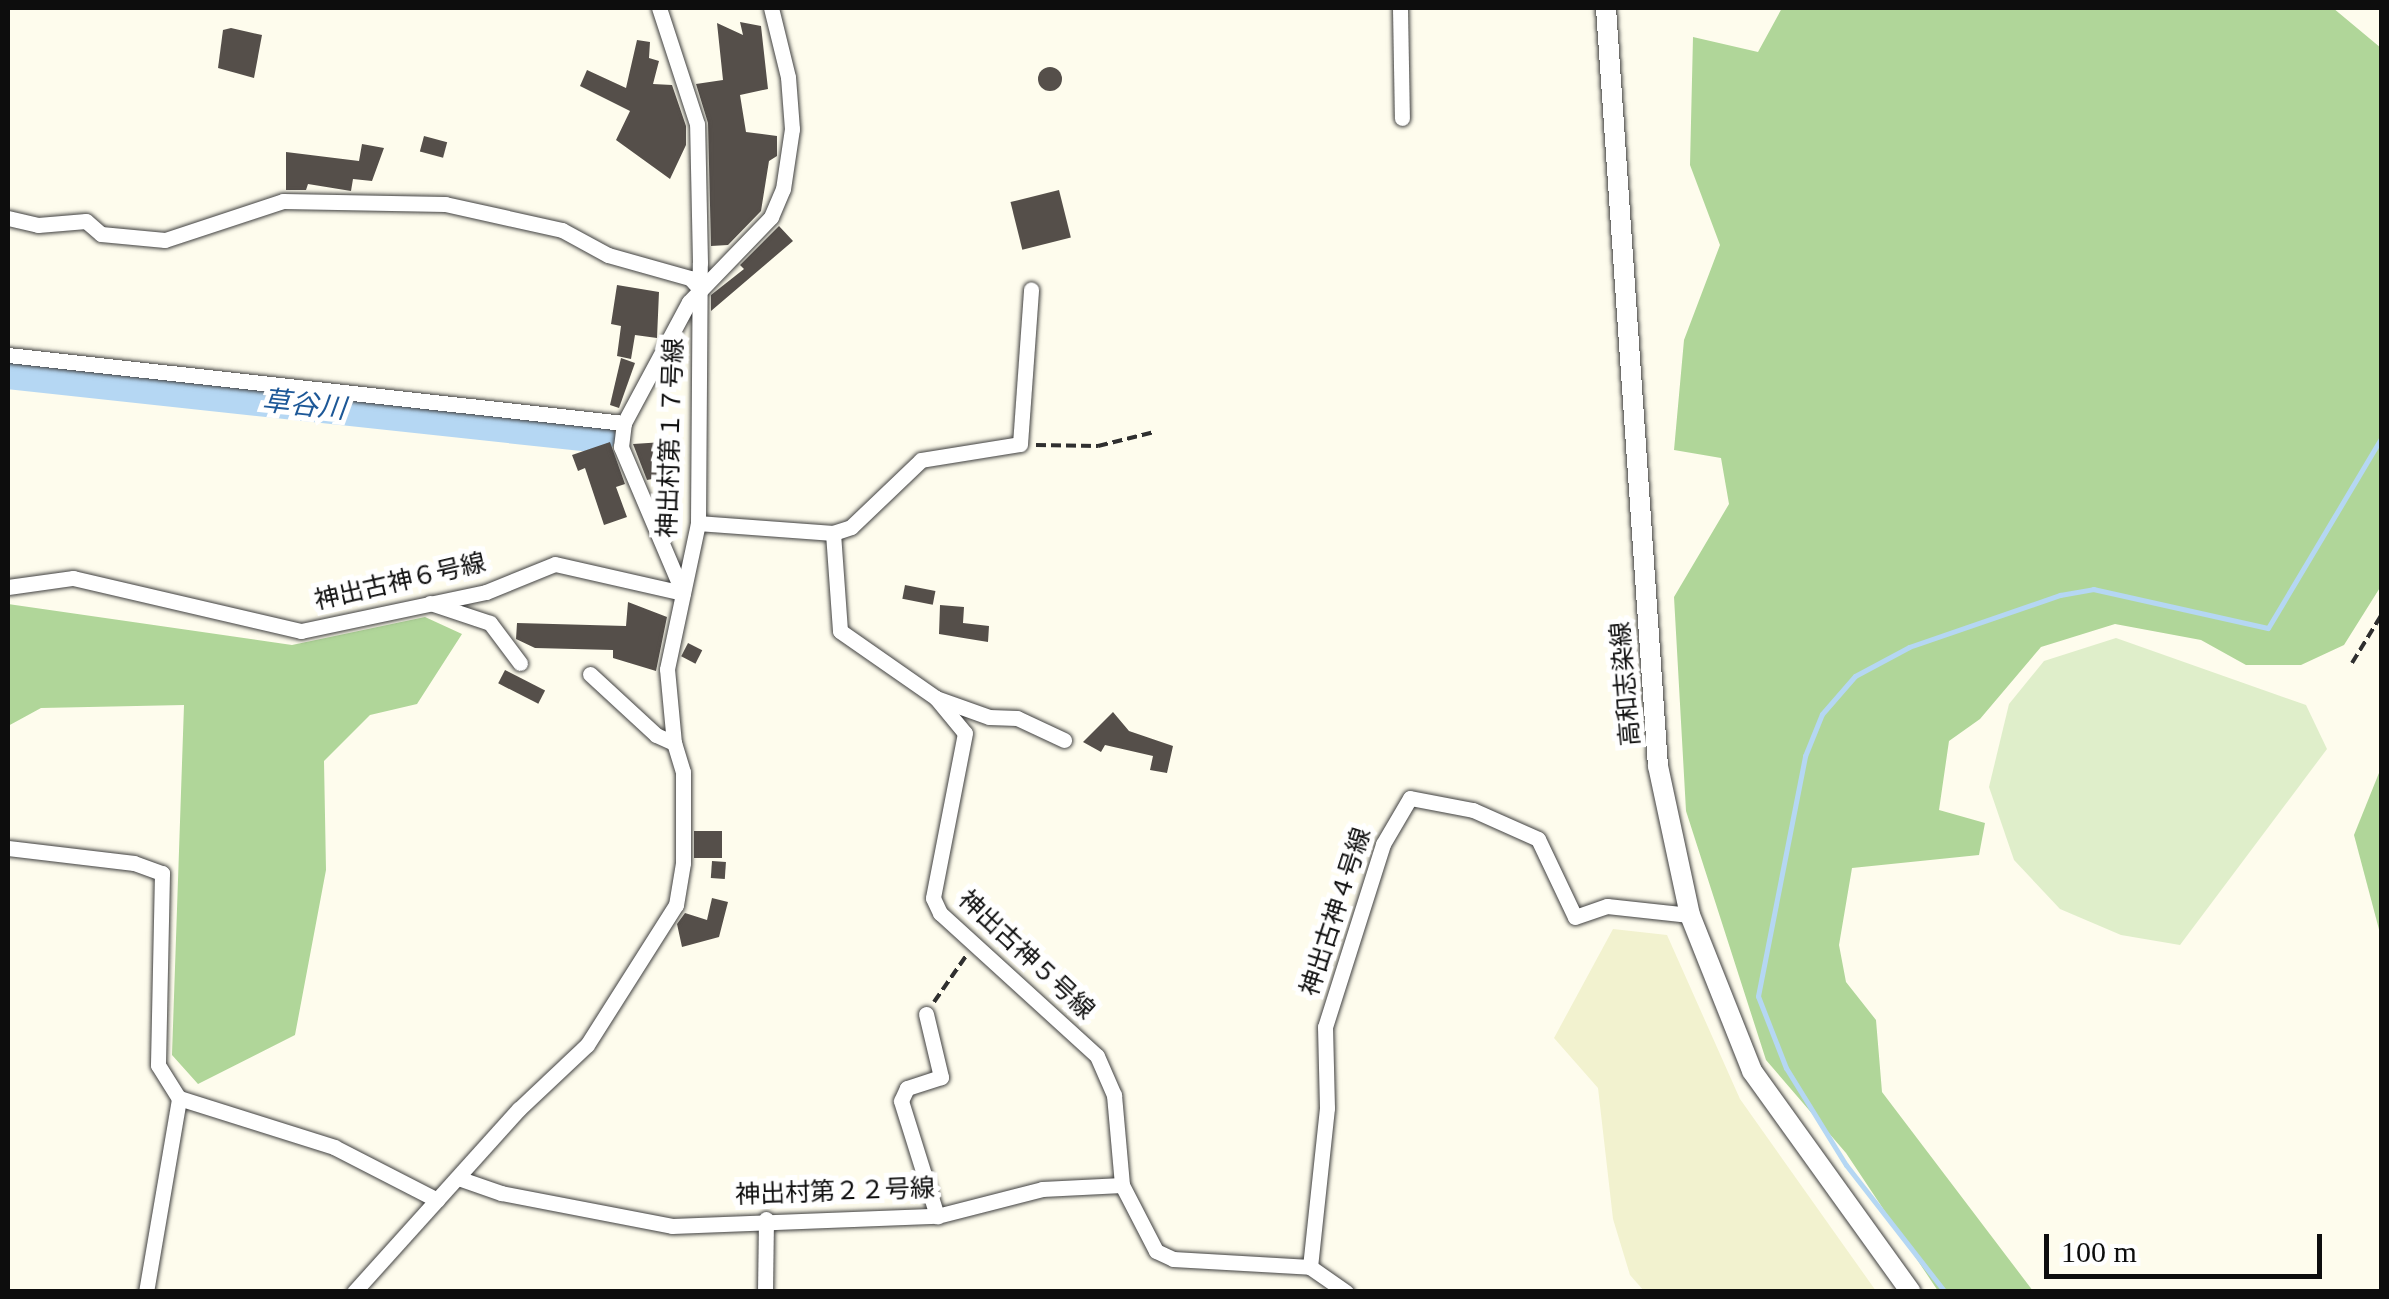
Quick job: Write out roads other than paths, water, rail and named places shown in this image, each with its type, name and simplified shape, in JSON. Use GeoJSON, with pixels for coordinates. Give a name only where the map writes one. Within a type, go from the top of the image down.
{"type":"FeatureCollection","features":[{"type":"Feature","properties":{"kind":"street","name":"神出村第１７号線"},"geometry":{"type":"LineString","coordinates":[[354,1292],[518,1109],[588,1046],[676,905],[684,863],[684,772],[674,743],[668,669],[698,523],[697,124],[658,8]]}},
{"type":"Feature","properties":{"kind":"street"},"geometry":{"type":"LineString","coordinates":[[684,594],[621,447],[624,423],[700,289],[761,229],[782,189],[790,94],[770,8]]}},
{"type":"Feature","properties":{"kind":"street"},"geometry":{"type":"LineString","coordinates":[[1400,8],[1402,118]]}},
{"type":"Feature","properties":{"kind":"street","name":"高和志染線"},"geometry":{"type":"LineString","coordinates":[[1606,8],[1658,766],[1690,915],[1752,1071],[1911,1292]]}},
{"type":"Feature","properties":{"kind":"street"},"geometry":{"type":"LineString","coordinates":[[8,218],[38,225],[86,221],[101,234],[165,240],[283,201],[445,204],[562,230],[608,254],[690,278],[700,289]]}},
{"type":"Feature","properties":{"kind":"street"},"geometry":{"type":"LineString","coordinates":[[698,523],[833,533],[850,527],[921,460],[1020,444],[1031,289]]}},
{"type":"Feature","properties":{"kind":"street"},"geometry":{"type":"LineString","coordinates":[[8,355],[624,423]]}},
{"type":"Feature","properties":{"kind":"street","name":"神出古神５号線"},"geometry":{"type":"LineString","coordinates":[[833,533],[840,631],[936,698],[965,733],[933,898],[974,944],[1097,1056],[1114,1095],[1122,1184]]}},
{"type":"Feature","properties":{"kind":"street","name":"神出古神６号線"},"geometry":{"type":"LineString","coordinates":[[8,587],[72,578],[302,631],[486,592],[556,564],[684,594]]}},
{"type":"Feature","properties":{"kind":"street"},"geometry":{"type":"LineString","coordinates":[[426,602],[490,623],[520,663]]}},
{"type":"Feature","properties":{"kind":"street"},"geometry":{"type":"LineString","coordinates":[[590,674],[656,736],[674,743]]}},
{"type":"Feature","properties":{"kind":"street"},"geometry":{"type":"LineString","coordinates":[[936,698],[989,716],[1017,718],[1064,740]]}},
{"type":"Feature","properties":{"kind":"street","name":"神出古神４号線"},"geometry":{"type":"LineString","coordinates":[[1310,1267],[1328,1108],[1325,1027],[1383,844],[1410,798],[1473,810],[1538,839],[1575,917],[1607,906],[1690,915]]}},
{"type":"Feature","properties":{"kind":"street"},"geometry":{"type":"LineString","coordinates":[[8,848],[134,863],[162,873],[158,1066],[180,1098],[334,1147],[436,1200]]}},
{"type":"Feature","properties":{"kind":"street"},"geometry":{"type":"LineString","coordinates":[[926,1014],[941,1077],[907,1088],[902,1102],[937,1216]]}},
{"type":"Feature","properties":{"kind":"street"},"geometry":{"type":"LineString","coordinates":[[146,1292],[180,1098]]}},
{"type":"Feature","properties":{"kind":"street","name":"神出村第２２号線"},"geometry":{"type":"LineString","coordinates":[[458,1178],[500,1192],[672,1226],[766,1219],[937,1216],[1042,1189],[1122,1184]]}},
{"type":"Feature","properties":{"kind":"street"},"geometry":{"type":"LineString","coordinates":[[1122,1184],[1156,1251],[1173,1259],[1310,1267],[1346,1292]]}},
{"type":"Feature","properties":{"kind":"street"},"geometry":{"type":"LineString","coordinates":[[764,1292],[766,1219]]}},
{"type":"Feature","properties":{"kind":"waterway","name":"草谷川"},"geometry":{"type":"LineString","coordinates":[[8,373],[600,437]]}},
{"type":"Feature","properties":{"kind":"waterway"},"geometry":{"type":"LineString","coordinates":[[1945,1292],[1846,1165],[1786,1068],[1758,996],[1805,756],[1822,714],[1855,676],[1909,647],[2060,595],[2093,589],[2268,628],[2382,437]]}}]}
